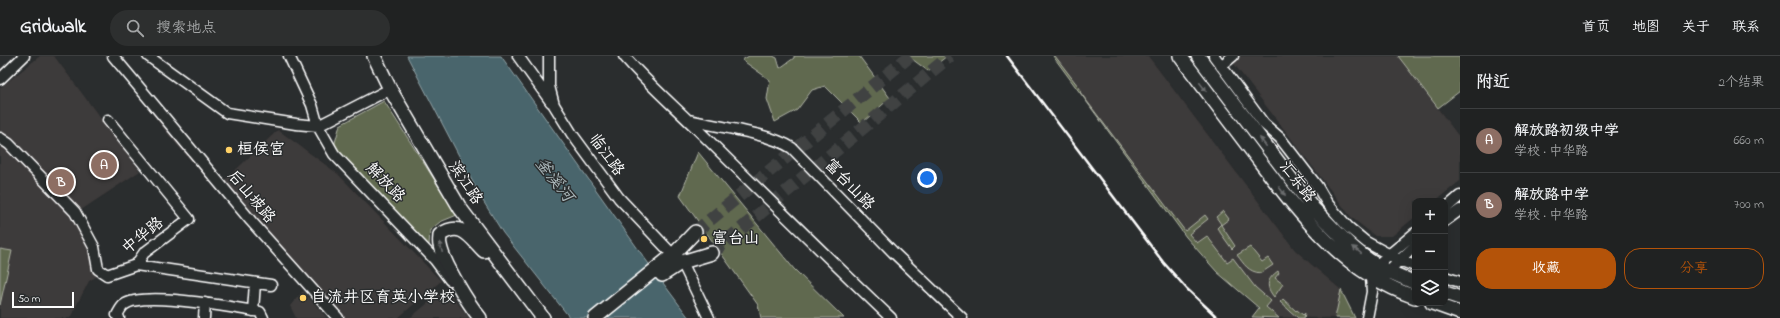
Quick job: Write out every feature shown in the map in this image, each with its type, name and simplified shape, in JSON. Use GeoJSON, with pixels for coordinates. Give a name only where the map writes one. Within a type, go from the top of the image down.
{"type":"FeatureCollection","features":[{"type":"Feature","properties":{"kind":"main road","name":"滨江路"},"geometry":{"type":"LineString","coordinates":[[374,56],[390,90],[460,208],[543,318]]}},
{"type":"Feature","properties":{"kind":"main road","name":"汇东路"},"geometry":{"type":"LineString","coordinates":[[1180,56],[1301,215],[1325,240],[1351,263],[1376,280],[1412,296]]}},
{"type":"Feature","properties":{"kind":"main road","name":"汇东路"},"geometry":{"type":"LineString","coordinates":[[1198,56],[1313,208],[1340,236],[1382,268],[1412,282]]}},
{"type":"Feature","properties":{"kind":"main road"},"geometry":{"type":"LineString","coordinates":[[471,306],[445,260],[439,244],[440,235],[447,230],[455,228],[464,230],[487,254],[506,269]]}},
{"type":"Feature","properties":{"kind":"main road"},"geometry":{"type":"LineString","coordinates":[[609,318],[675,260],[695,232]]}},
{"type":"Feature","properties":{"kind":"main road"},"geometry":{"type":"LineString","coordinates":[[595,318],[675,260],[712,253]]}},
{"type":"Feature","properties":{"kind":"main road"},"geometry":{"type":"LineString","coordinates":[[1448,294],[1460,298]]}},
{"type":"Feature","properties":{"kind":"main road","name":"解放路"},"geometry":{"type":"LineString","coordinates":[[471,306],[480,318]]}},
{"type":"Feature","properties":{"kind":"main road"},"geometry":{"type":"LineString","coordinates":[[1440,306],[1460,313]]}},
{"type":"Feature","properties":{"kind":"street"},"geometry":{"type":"LineString","coordinates":[[0,79],[24,56]]}},
{"type":"Feature","properties":{"kind":"street","name":"后山坡路"},"geometry":{"type":"LineString","coordinates":[[113,56],[251,221],[338,318]]}},
{"type":"Feature","properties":{"kind":"street"},"geometry":{"type":"LineString","coordinates":[[148,56],[227,113],[318,126],[390,90]]}},
{"type":"Feature","properties":{"kind":"street","name":"解放路"},"geometry":{"type":"LineString","coordinates":[[289,56],[312,105],[318,126],[334,154],[435,260],[471,306]]}},
{"type":"Feature","properties":{"kind":"street"},"geometry":{"type":"LineString","coordinates":[[518,56],[554,105]]}},
{"type":"Feature","properties":{"kind":"street","name":"临江路"},"geometry":{"type":"LineString","coordinates":[[548,56],[550,86],[554,105],[572,134],[619,198],[675,260],[709,318]]}},
{"type":"Feature","properties":{"kind":"street"},"geometry":{"type":"LineString","coordinates":[[624,56],[636,71],[689,120],[793,224],[891,318]]}},
{"type":"Feature","properties":{"kind":"street"},"geometry":{"type":"LineString","coordinates":[[1214,56],[1264,124],[1280,138],[1317,186],[1327,203],[1348,227],[1366,242],[1399,260],[1412,265]]}},
{"type":"Feature","properties":{"kind":"street"},"geometry":{"type":"LineString","coordinates":[[1221,66],[1233,56]]}},
{"type":"Feature","properties":{"kind":"street","name":"中华路"},"geometry":{"type":"LineString","coordinates":[[0,138],[9,144],[75,212],[94,247],[98,269],[107,275],[136,265],[144,253],[189,219],[108,120]]}},
{"type":"Feature","properties":{"kind":"street","name":"富台山路"},"geometry":{"type":"LineString","coordinates":[[689,120],[767,137],[782,142],[792,148],[893,252],[962,318]]}},
{"type":"Feature","properties":{"kind":"street"},"geometry":{"type":"LineString","coordinates":[[1448,206],[1460,196]]}},
{"type":"Feature","properties":{"kind":"street"},"geometry":{"type":"LineString","coordinates":[[1448,219],[1460,210]]}},
{"type":"Feature","properties":{"kind":"street"},"geometry":{"type":"LineString","coordinates":[[1367,318],[1376,280],[1389,255],[1414,234]]}},
{"type":"Feature","properties":{"kind":"street"},"geometry":{"type":"LineString","coordinates":[[1382,268],[1399,260],[1412,249]]}},
{"type":"Feature","properties":{"kind":"street"},"geometry":{"type":"LineString","coordinates":[[136,265],[271,285]]}},
{"type":"Feature","properties":{"kind":"street"},"geometry":{"type":"LineString","coordinates":[[1448,278],[1460,282]]}},
{"type":"Feature","properties":{"kind":"street"},"geometry":{"type":"LineString","coordinates":[[253,311],[255,283]]}},
{"type":"Feature","properties":{"kind":"street"},"geometry":{"type":"LineString","coordinates":[[119,318],[117,315],[125,304],[146,298],[225,305],[260,312],[263,318]]}},
{"type":"Feature","properties":{"kind":"street"},"geometry":{"type":"LineString","coordinates":[[204,318],[205,303]]}},
{"type":"Feature","properties":{"kind":"shaded area"},"geometry":{"type":"Polygon","coordinates":[[[40,56],[54,56],[140,171],[81,210],[96,238],[106,271],[89,281],[70,318],[0,318],[0,305],[12,251],[0,249],[0,88],[40,56]]]}},
{"type":"Feature","properties":{"kind":"shaded area"},"geometry":{"type":"Polygon","coordinates":[[[108,56],[120,56],[197,150],[225,180],[278,130],[338,174],[441,281],[398,318],[329,318],[171,138],[108,56]]]}},
{"type":"Feature","properties":{"kind":"shaded area"},"geometry":{"type":"Polygon","coordinates":[[[1053,56],[1148,56],[1295,250],[1341,290],[1355,318],[1252,317],[1259,308],[1217,272],[1186,237],[1053,56]]]}},
{"type":"Feature","properties":{"kind":"shaded area"},"geometry":{"type":"Polygon","coordinates":[[[1236,56],[1398,56],[1460,138],[1460,181],[1439,198],[1412,198],[1412,219],[1392,236],[1375,236],[1351,217],[1231,60],[1236,56]]]}},
{"type":"Feature","properties":{"kind":"shaded area"},"geometry":{"type":"Polygon","coordinates":[[[446,288],[469,318],[410,318],[446,288]]]}},
{"type":"Feature","properties":{"kind":"shaded area","name":"自流井区育英小学校"},"geometry":{"type":"Polygon","coordinates":[[[303,291],[327,318],[296,318],[290,306],[303,291]]]}},
{"type":"Feature","properties":{"kind":"green space"},"geometry":{"type":"Polygon","coordinates":[[[749,56],[773,56],[777,58],[780,68],[794,58],[794,56],[859,56],[890,98],[862,123],[825,86],[812,90],[797,110],[775,122],[767,99],[770,80],[742,60],[749,56]]]}},
{"type":"Feature","properties":{"kind":"green space"},"geometry":{"type":"Polygon","coordinates":[[[908,56],[947,56],[928,71],[908,56]]]}},
{"type":"Feature","properties":{"kind":"green space"},"geometry":{"type":"Polygon","coordinates":[[[1053,56],[1055,56],[1081,90],[1080,92],[1185,231],[1205,215],[1208,219],[1189,234],[1197,243],[1207,236],[1227,262],[1233,258],[1255,287],[1271,301],[1266,307],[1279,318],[1252,317],[1259,308],[1217,272],[1186,237],[1053,56]]]}},
{"type":"Feature","properties":{"kind":"green space"},"geometry":{"type":"Polygon","coordinates":[[[1398,56],[1460,56],[1460,91],[1438,108],[1398,56]]]}},
{"type":"Feature","properties":{"kind":"green space"},"geometry":{"type":"Polygon","coordinates":[[[384,101],[457,215],[440,222],[430,230],[429,246],[334,146],[340,125],[384,101]]]}},
{"type":"Feature","properties":{"kind":"green space"},"geometry":{"type":"Polygon","coordinates":[[[698,152],[794,269],[844,318],[761,318],[758,305],[680,196],[698,152]]]}},
{"type":"Feature","properties":{"kind":"green space"},"geometry":{"type":"Polygon","coordinates":[[[1223,211],[1229,219],[1221,225],[1235,246],[1232,249],[1217,228],[1221,224],[1216,217],[1223,211]]]}},
{"type":"Feature","properties":{"kind":"green space"},"geometry":{"type":"Polygon","coordinates":[[[1250,247],[1262,262],[1268,258],[1273,265],[1261,273],[1250,269],[1237,255],[1250,247]]]}},
{"type":"Feature","properties":{"kind":"green space"},"geometry":{"type":"Polygon","coordinates":[[[0,249],[12,251],[0,305],[0,249]]]}},
{"type":"Feature","properties":{"kind":"green space"},"geometry":{"type":"Polygon","coordinates":[[[1278,271],[1279,273],[1275,278],[1283,284],[1274,297],[1269,289],[1268,283],[1271,277],[1278,271]]]}},
{"type":"Feature","properties":{"kind":"green space"},"geometry":{"type":"Polygon","coordinates":[[[1341,290],[1355,318],[1335,318],[1341,290]]]}},
{"type":"Feature","properties":{"kind":"green space"},"geometry":{"type":"Polygon","coordinates":[[[1283,299],[1296,311],[1297,310],[1303,315],[1305,313],[1304,318],[1298,318],[1280,302],[1283,299]]]}},
{"type":"Feature","properties":{"kind":"water","name":"釜溪河"},"geometry":{"type":"Polygon","coordinates":[[[407,56],[501,56],[643,256],[689,318],[570,318],[503,233],[480,196],[407,56]]]}},
{"type":"Feature","properties":{"kind":"tunnel"},"geometry":{"type":"LineString","coordinates":[[695,232],[910,56]]}},
{"type":"Feature","properties":{"kind":"tunnel"},"geometry":{"type":"LineString","coordinates":[[712,253],[950,56]]}},
{"type":"Feature","properties":{"kind":"railway"},"geometry":{"type":"LineString","coordinates":[[1007,56],[1163,262],[1187,289],[1218,318]]}},
{"type":"Feature","properties":{"kind":"place","name":"桓侯宫"},"geometry":{"type":"Point","coordinates":[229,150]}},
{"type":"Feature","properties":{"kind":"place","name":"解放路初级中学"},"geometry":{"type":"Point","coordinates":[104,165]}},
{"type":"Feature","properties":{"kind":"place","name":"解放路中学"},"geometry":{"type":"Point","coordinates":[61,182]}},
{"type":"Feature","properties":{"kind":"place","name":"富台山"},"geometry":{"type":"Point","coordinates":[704,239]}},
{"type":"Feature","properties":{"kind":"place","name":"自流井区育英小学校"},"geometry":{"type":"Point","coordinates":[303,298]}}]}
